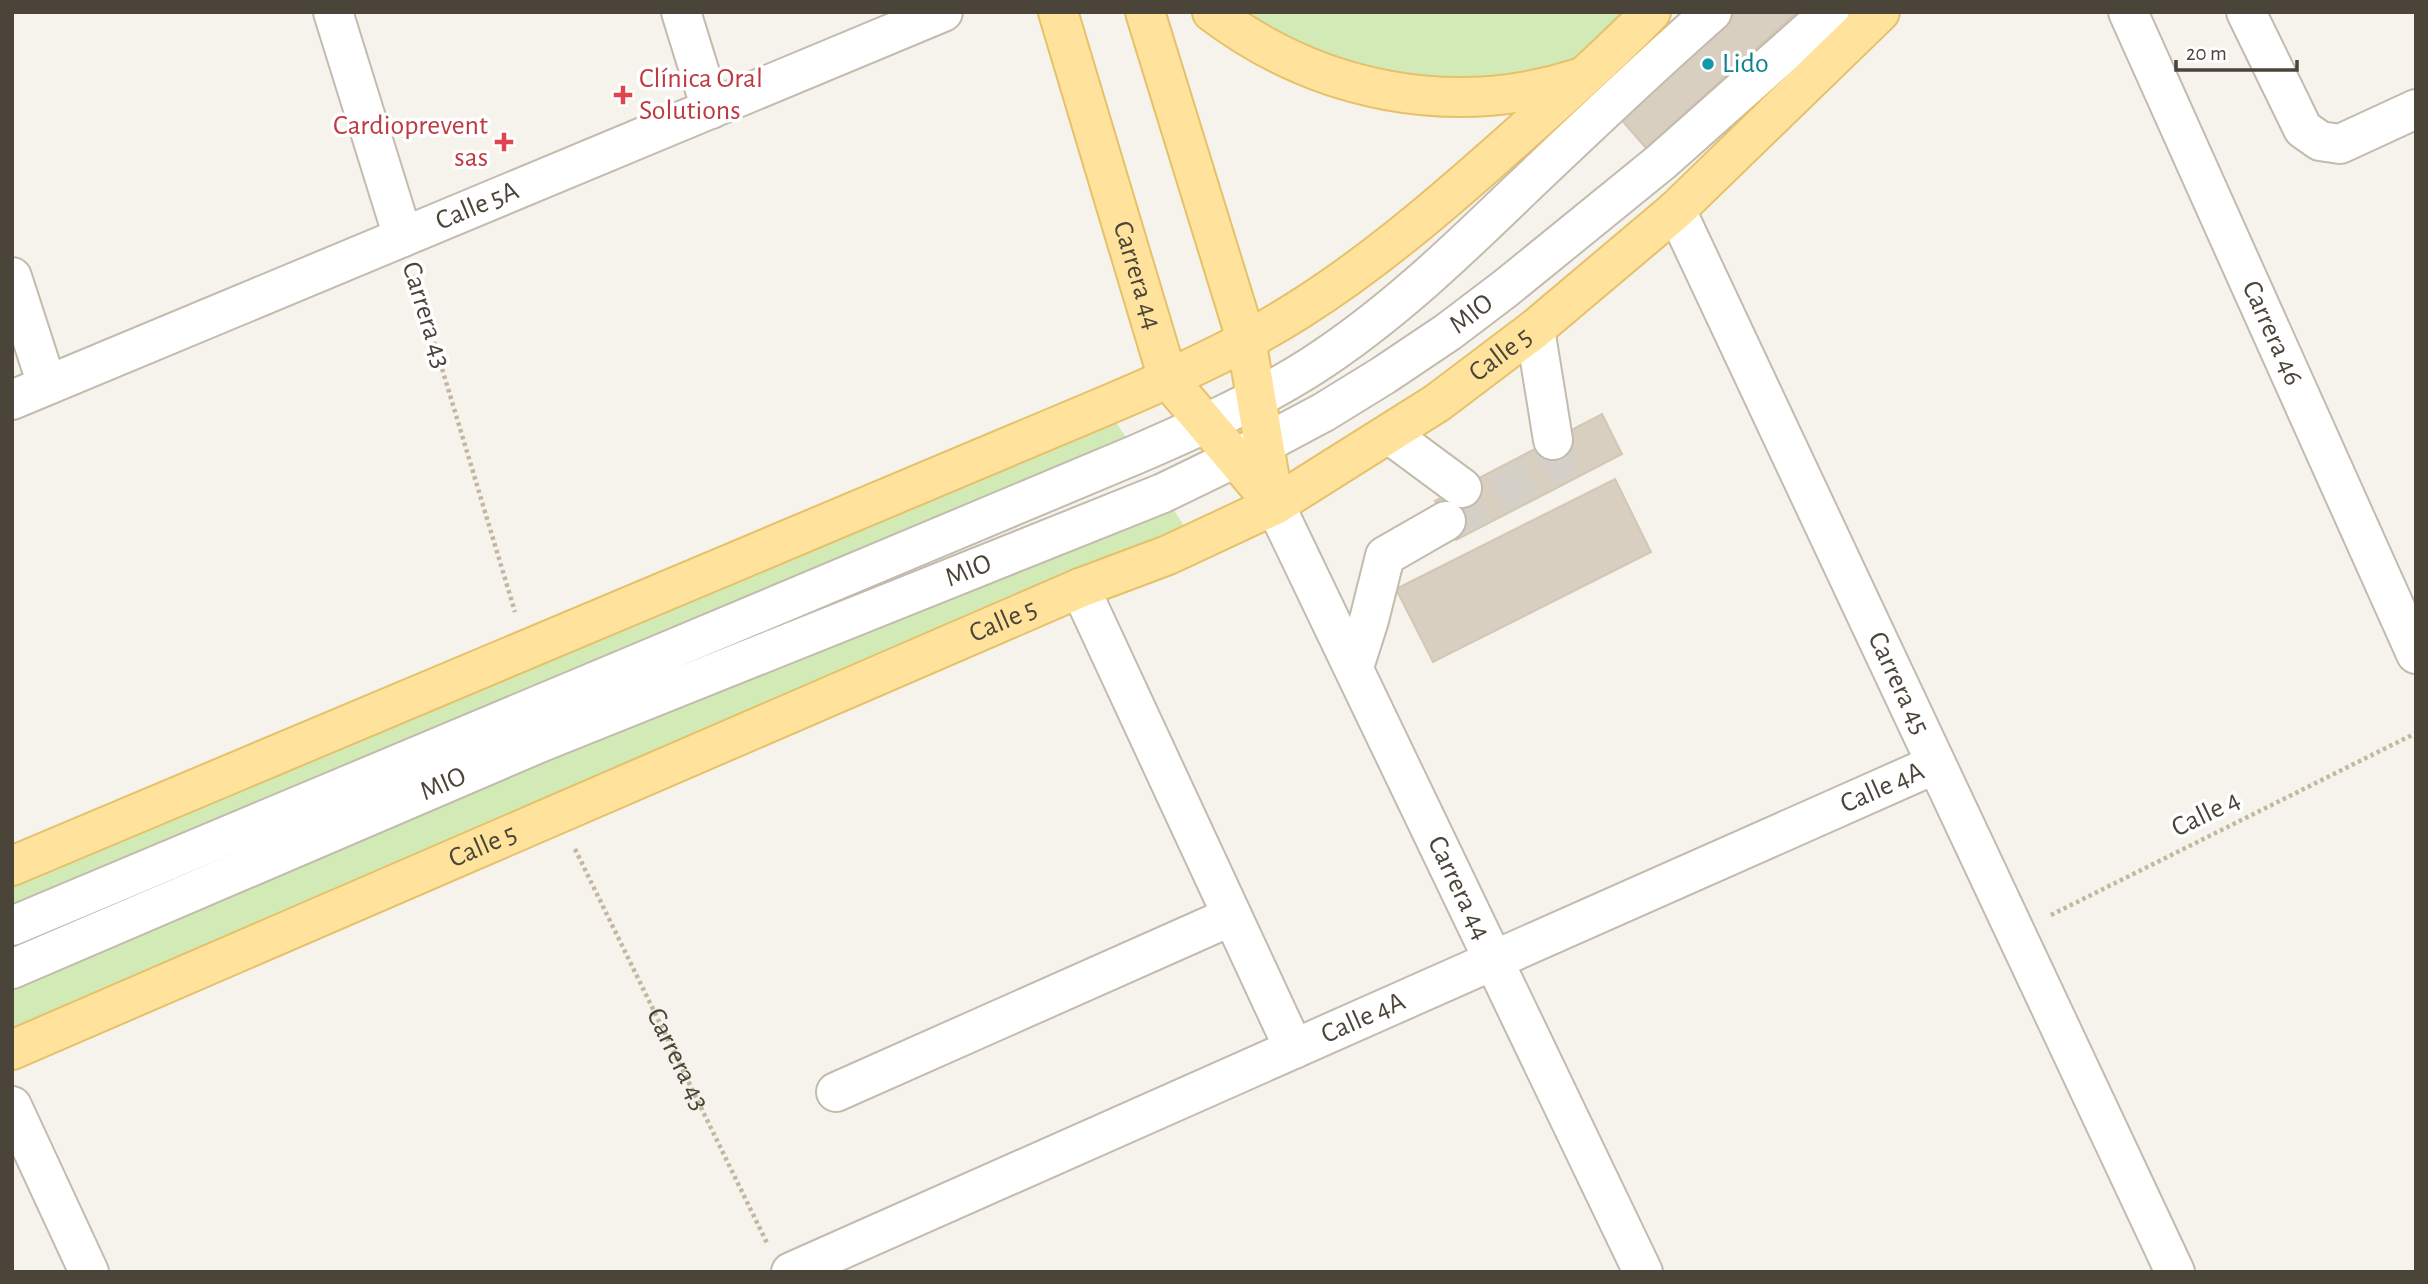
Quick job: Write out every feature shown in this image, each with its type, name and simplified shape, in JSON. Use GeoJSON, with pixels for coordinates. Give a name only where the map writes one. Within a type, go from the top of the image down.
{"type":"FeatureCollection","features":[{"type":"Feature","properties":{"kind":"main road","name":"Carrera 44"},"geometry":{"type":"LineString","coordinates":[[1058,12],[1168,379],[1206,424],[1250,451]]}},
{"type":"Feature","properties":{"kind":"main road","name":"Carrera 44"},"geometry":{"type":"LineString","coordinates":[[1145,12],[1246,339],[1256,398],[1250,451],[1275,505]]}},
{"type":"Feature","properties":{"kind":"main road"},"geometry":{"type":"LineString","coordinates":[[1212,12],[1258,43],[1305,67],[1355,84],[1395,92],[1434,97],[1501,95],[1545,88],[1588,75]]}},
{"type":"Feature","properties":{"kind":"main road"},"geometry":{"type":"LineString","coordinates":[[12,866],[1168,379],[1246,339],[1298,310],[1420,222],[1588,75],[1651,12]]}},
{"type":"Feature","properties":{"kind":"main road","name":"Calle 5"},"geometry":{"type":"LineString","coordinates":[[12,1050],[1080,588],[1186,547],[1275,505],[1437,403],[1535,329],[1676,210],[1880,12]]}},
{"type":"Feature","properties":{"kind":"street","name":"Carrera 43"},"geometry":{"type":"LineString","coordinates":[[333,12],[403,237]]}},
{"type":"Feature","properties":{"kind":"street"},"geometry":{"type":"LineString","coordinates":[[681,12],[711,109]]}},
{"type":"Feature","properties":{"kind":"street","name":"Calle 5A"},"geometry":{"type":"LineString","coordinates":[[12,400],[943,12]]}},
{"type":"Feature","properties":{"kind":"street","name":"MIO"},"geometry":{"type":"LineString","coordinates":[[12,926],[1206,424],[1256,398],[1312,366],[1406,295],[1467,242],[1642,74],[1712,12]]}},
{"type":"Feature","properties":{"kind":"street","name":"MIO"},"geometry":{"type":"LineString","coordinates":[[12,969],[544,741],[1163,493],[1250,451],[1324,412],[1448,332],[1661,162],[1830,12]]}},
{"type":"Feature","properties":{"kind":"street","name":"Carrera 46"},"geometry":{"type":"LineString","coordinates":[[2128,12],[2416,654]]}},
{"type":"Feature","properties":{"kind":"street"},"geometry":{"type":"LineString","coordinates":[[2246,12],[2303,129],[2320,141],[2340,144],[2416,109]]}},
{"type":"Feature","properties":{"kind":"street","name":"Carrera 45"},"geometry":{"type":"LineString","coordinates":[[1676,210],[2175,1272]]}},
{"type":"Feature","properties":{"kind":"street"},"geometry":{"type":"LineString","coordinates":[[12,277],[47,385]]}},
{"type":"Feature","properties":{"kind":"street"},"geometry":{"type":"LineString","coordinates":[[1535,329],[1553,440]]}},
{"type":"Feature","properties":{"kind":"street"},"geometry":{"type":"LineString","coordinates":[[1354,667],[1385,556],[1454,505],[1389,434]]}},
{"type":"Feature","properties":{"kind":"street","name":"Carrera 44"},"geometry":{"type":"LineString","coordinates":[[1275,505],[1643,1272]]}},
{"type":"Feature","properties":{"kind":"street"},"geometry":{"type":"LineString","coordinates":[[1080,588],[1294,1049]]}},
{"type":"Feature","properties":{"kind":"street","name":"Calle 4A"},"geometry":{"type":"LineString","coordinates":[[780,1259],[1294,1049],[1936,764]]}},
{"type":"Feature","properties":{"kind":"street"},"geometry":{"type":"LineString","coordinates":[[836,1093],[1232,916]]}},
{"type":"Feature","properties":{"kind":"street"},"geometry":{"type":"LineString","coordinates":[[12,1105],[89,1272]]}},
{"type":"Feature","properties":{"kind":"path","name":"Carrera 43"},"geometry":{"type":"LineString","coordinates":[[403,237],[517,619]]}},
{"type":"Feature","properties":{"kind":"path","name":"Calle 4"},"geometry":{"type":"LineString","coordinates":[[2016,932],[2416,733]]}},
{"type":"Feature","properties":{"kind":"path","name":"Carrera 43"},"geometry":{"type":"LineString","coordinates":[[575,849],[780,1259]]}},
{"type":"Feature","properties":{"kind":"green space"},"geometry":{"type":"Polygon","coordinates":[[[1212,12],[1651,12],[1588,75],[1434,97],[1212,12]]]}},
{"type":"Feature","properties":{"kind":"green space"},"geometry":{"type":"Polygon","coordinates":[[[1105,406],[1137,454],[12,926],[12,866],[1105,406]]]}},
{"type":"Feature","properties":{"kind":"green space"},"geometry":{"type":"Polygon","coordinates":[[[1163,493],[1195,543],[12,1050],[12,969],[1163,493]]]}},
{"type":"Feature","properties":{"kind":"building","name":"Lido"},"geometry":{"type":"Polygon","coordinates":[[[1735,12],[1797,12],[1646,148],[1619,117],[1735,12]]]}},
{"type":"Feature","properties":{"kind":"building"},"geometry":{"type":"Polygon","coordinates":[[[1602,414],[1622,454],[1456,540],[1435,501],[1602,414]]]}},
{"type":"Feature","properties":{"kind":"building"},"geometry":{"type":"Polygon","coordinates":[[[1615,479],[1651,552],[1433,662],[1396,589],[1615,479]]]}},
{"type":"Feature","properties":{"kind":"tunnel"},"geometry":{"type":"LineString","coordinates":[[1446,521],[1557,463],[1553,440]]}},
{"type":"Feature","properties":{"kind":"place","name":"Lido"},"geometry":{"type":"Point","coordinates":[1708,64]}},
{"type":"Feature","properties":{"kind":"place","name":"Clínica Oral Solutions"},"geometry":{"type":"Point","coordinates":[623,95]}},
{"type":"Feature","properties":{"kind":"place","name":"Cardioprevent sas"},"geometry":{"type":"Point","coordinates":[504,142]}}]}
